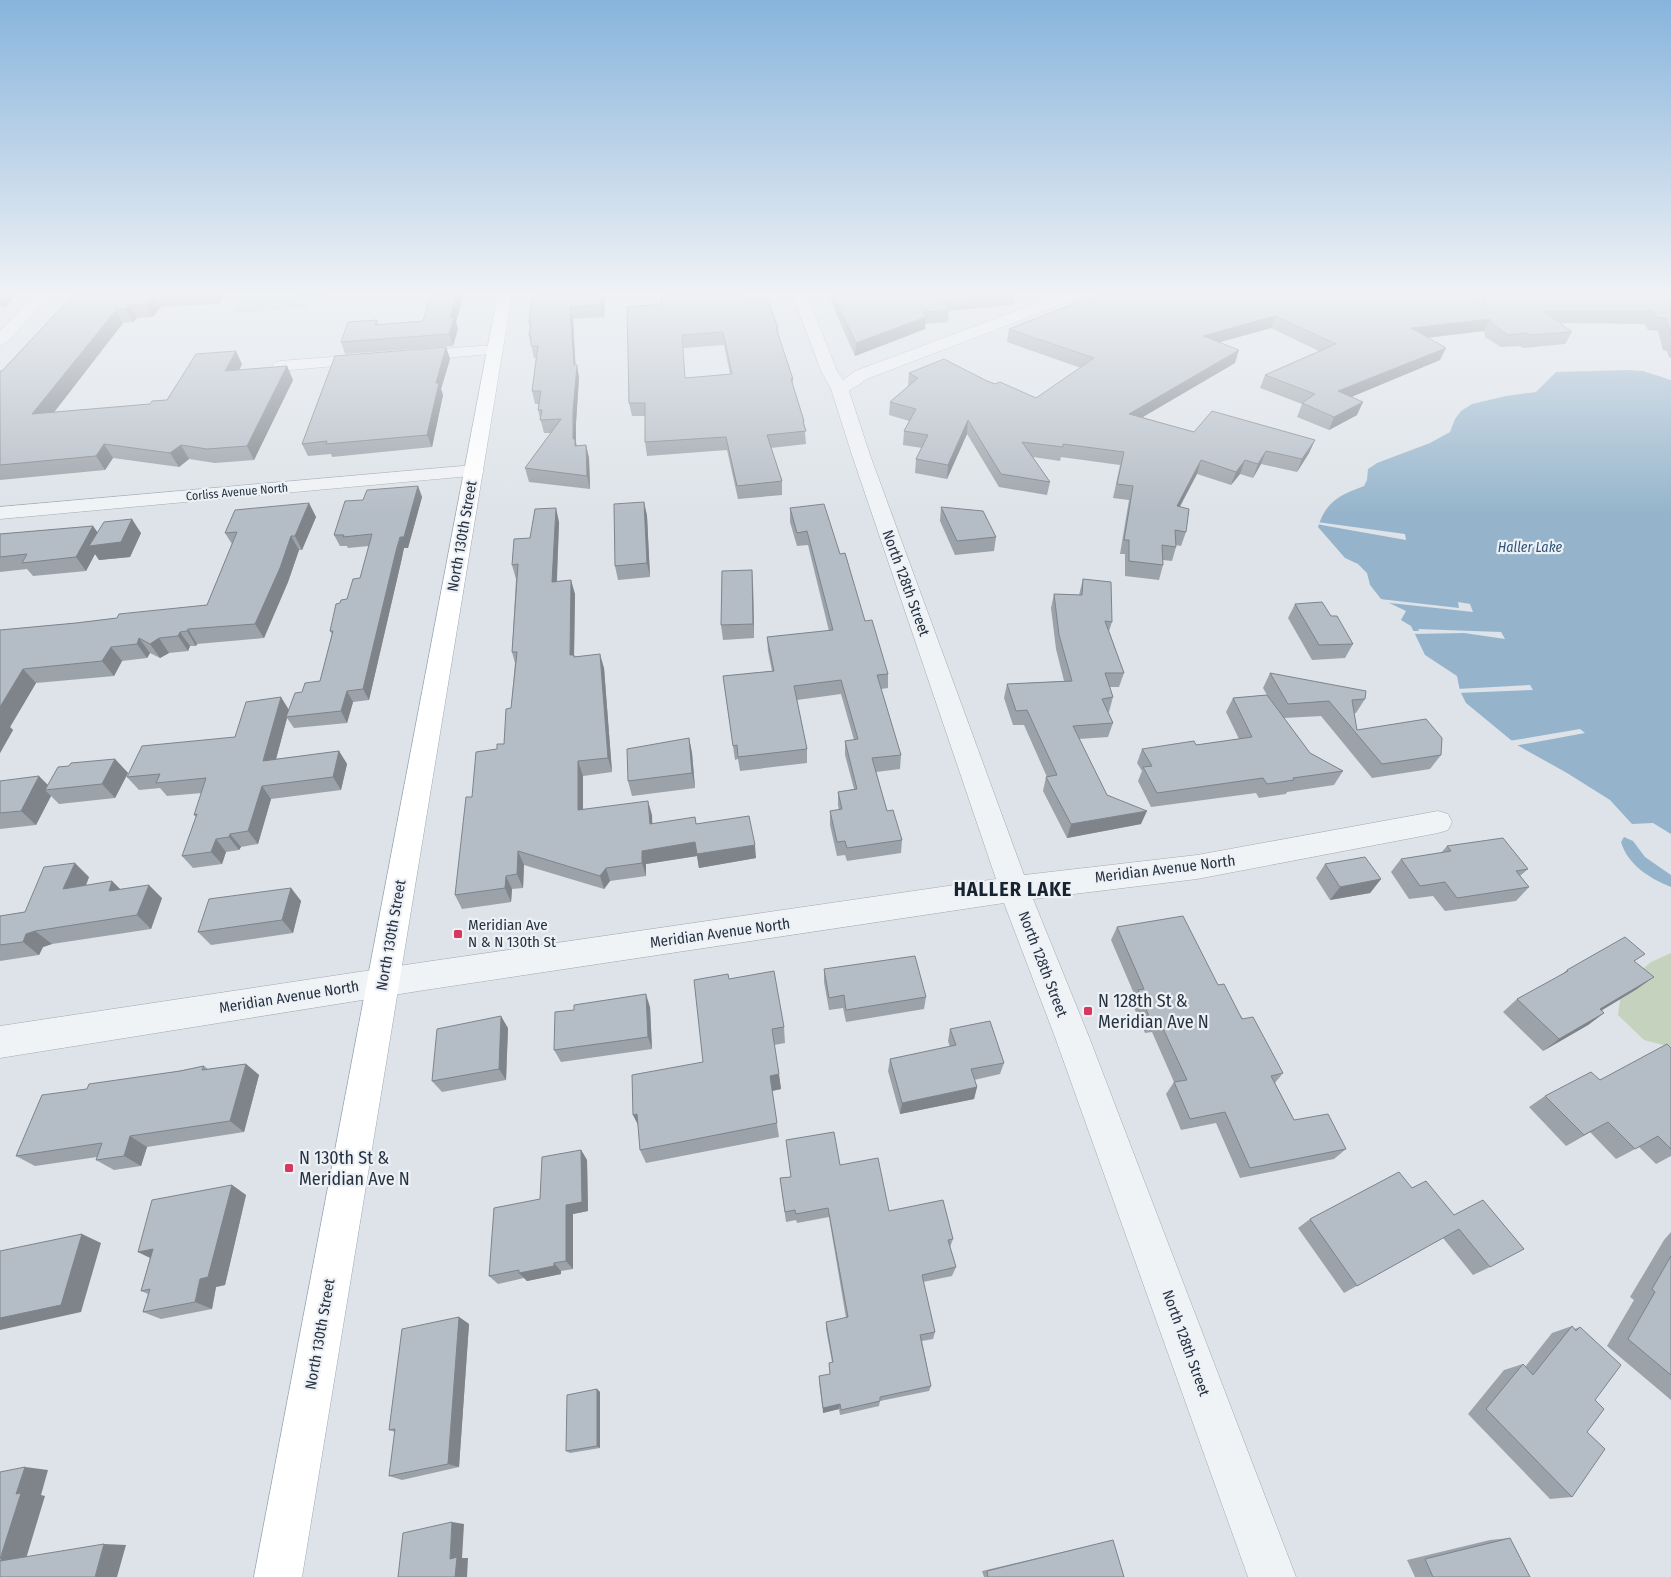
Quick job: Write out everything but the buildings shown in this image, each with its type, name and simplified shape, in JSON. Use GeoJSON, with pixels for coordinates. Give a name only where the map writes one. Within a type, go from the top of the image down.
{"type":"FeatureCollection","features":[{"type":"Feature","properties":{"kind":"main road","name":"North 130th Street"},"geometry":{"type":"LineString","coordinates":[[278,1577],[492,367]]}},
{"type":"Feature","properties":{"kind":"street","name":"North 128th Street"},"geometry":{"type":"LineString","coordinates":[[827,367],[840,389],[861,455],[1014,889],[1072,1038],[1272,1577]]}},
{"type":"Feature","properties":{"kind":"street"},"geometry":{"type":"LineString","coordinates":[[840,389],[860,376],[885,367]]}},
{"type":"Feature","properties":{"kind":"street","name":"Corliss Avenue North"},"geometry":{"type":"LineString","coordinates":[[0,513],[474,471]]}},
{"type":"Feature","properties":{"kind":"street","name":"Meridian Avenue North"},"geometry":{"type":"LineString","coordinates":[[0,1042],[383,982],[1014,889],[1197,868],[1438,822]]}},
{"type":"Feature","properties":{"kind":"green space"},"geometry":{"type":"Polygon","coordinates":[[[1671,953],[1671,1047],[1644,1040],[1618,1015],[1622,986],[1651,962],[1671,953]]]}},
{"type":"Feature","properties":{"kind":"water","name":"Haller Lake"},"geometry":{"type":"Polygon","coordinates":[[[1643,371],[1671,380],[1671,834],[1653,823],[1632,824],[1610,800],[1517,745],[1466,703],[1460,691],[1457,676],[1425,655],[1411,626],[1401,620],[1406,611],[1381,599],[1370,585],[1367,573],[1358,564],[1345,558],[1318,527],[1325,511],[1335,500],[1364,486],[1367,480],[1368,469],[1377,463],[1430,443],[1450,432],[1455,419],[1461,411],[1472,404],[1506,396],[1536,392],[1556,372],[1643,371]]]}},
{"type":"Feature","properties":{"kind":"water"},"geometry":{"type":"Polygon","coordinates":[[[1624,837],[1633,841],[1645,857],[1671,875],[1671,887],[1647,875],[1634,864],[1621,842],[1624,837]]]}},
{"type":"Feature","properties":{"kind":"pier"},"geometry":{"type":"Polygon","coordinates":[[[1317,522],[1405,534],[1406,540],[1317,524],[1317,522]]]}},
{"type":"Feature","properties":{"kind":"pier"},"geometry":{"type":"Polygon","coordinates":[[[1380,599],[1459,608],[1458,602],[1470,604],[1473,612],[1381,602],[1380,599]]]}},
{"type":"Feature","properties":{"kind":"pier"},"geometry":{"type":"Polygon","coordinates":[[[1418,629],[1501,632],[1505,639],[1464,633],[1412,634],[1411,631],[1419,631],[1418,629]]]}},
{"type":"Feature","properties":{"kind":"pier"},"geometry":{"type":"Polygon","coordinates":[[[1530,685],[1533,690],[1458,693],[1457,689],[1530,685]]]}},
{"type":"Feature","properties":{"kind":"pier"},"geometry":{"type":"Polygon","coordinates":[[[1580,729],[1585,733],[1514,746],[1509,741],[1580,729]]]}},
{"type":"Feature","properties":{"kind":"place","name":"Meridian Ave N & N 130th St"},"geometry":{"type":"Point","coordinates":[458,934]}},
{"type":"Feature","properties":{"kind":"place","name":"N 128th St & Meridian Ave N"},"geometry":{"type":"Point","coordinates":[1088,1011]}},
{"type":"Feature","properties":{"kind":"place","name":"N 130th St & Meridian Ave N"},"geometry":{"type":"Point","coordinates":[289,1168]}},
{"type":"Feature","properties":{"kind":"district","name":"HALLER LAKE"},"geometry":{"type":"Point","coordinates":[1013,889]}}]}
